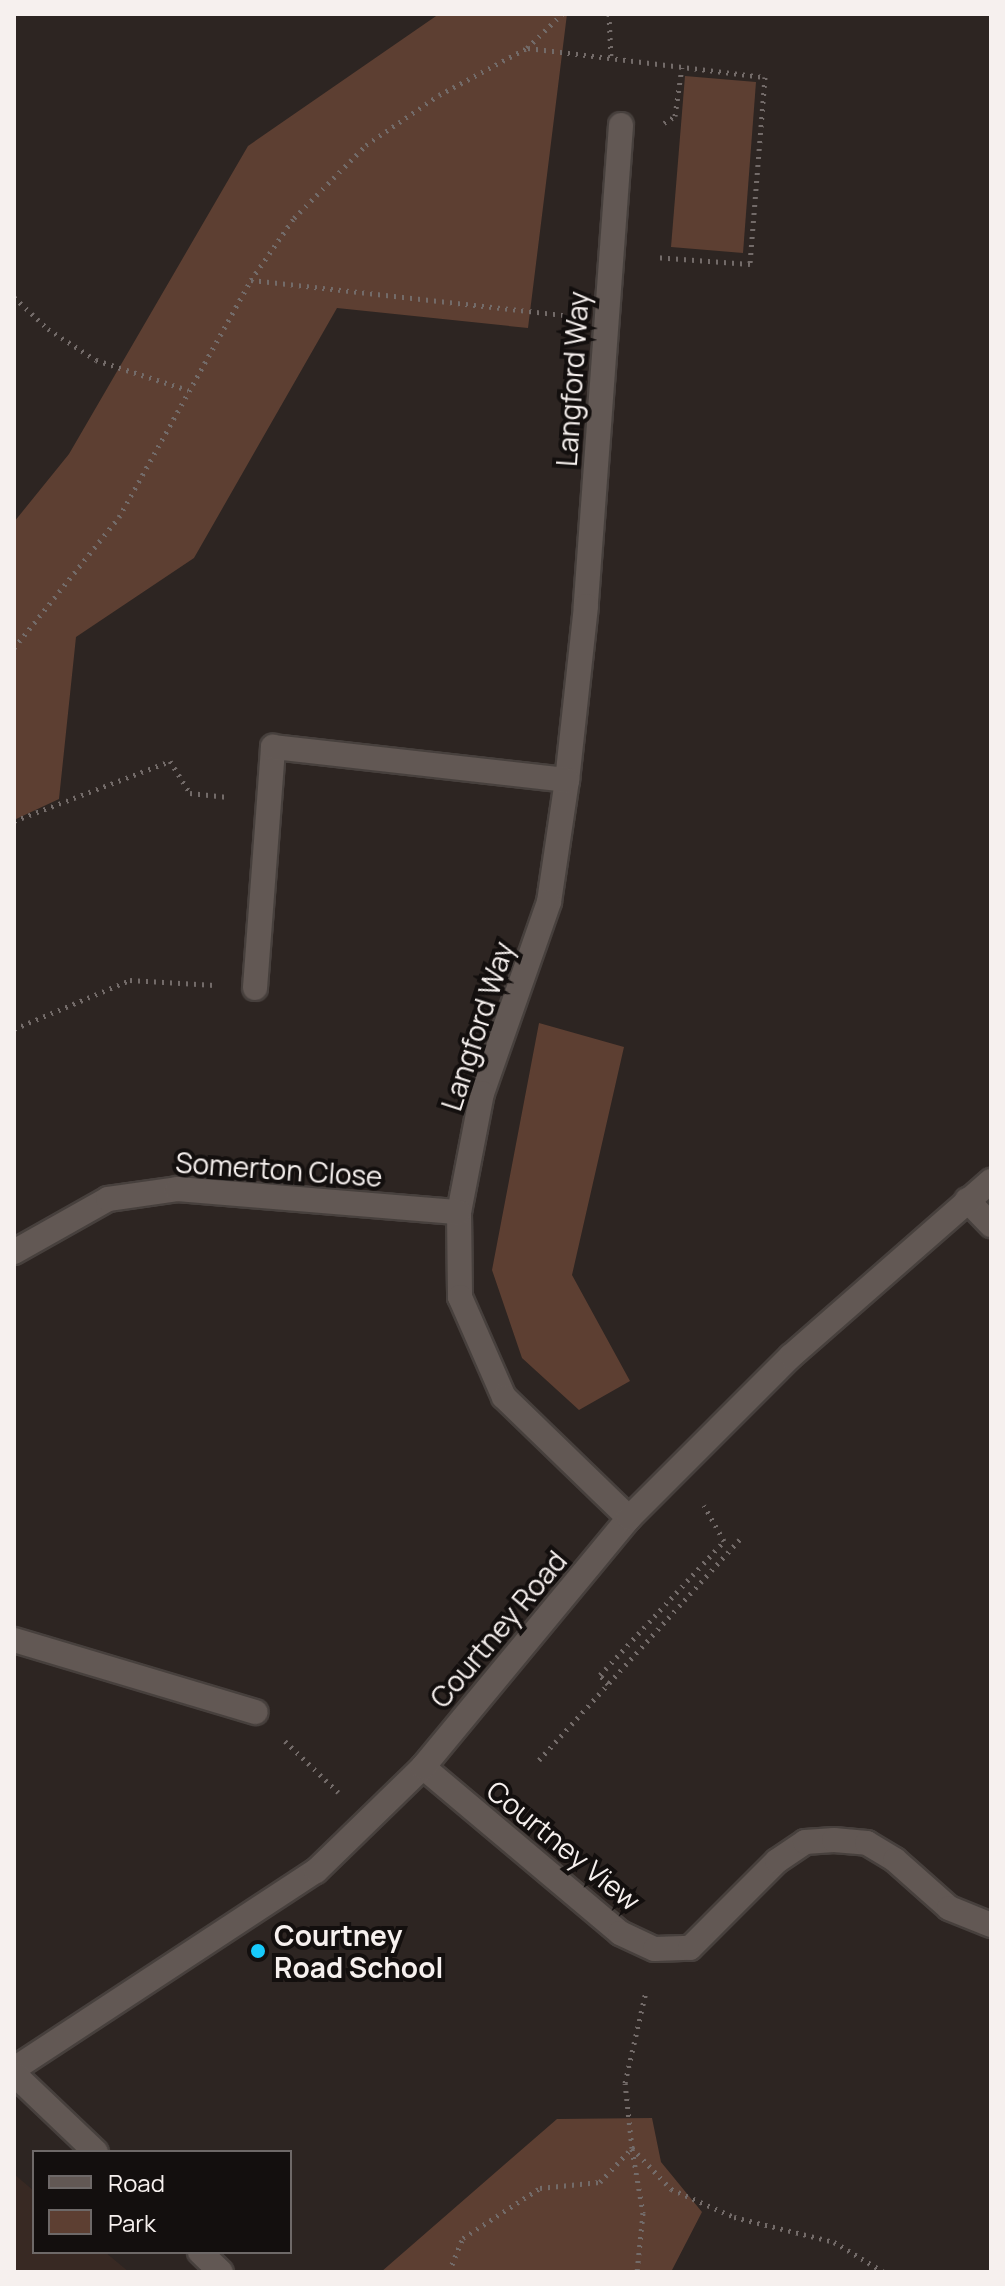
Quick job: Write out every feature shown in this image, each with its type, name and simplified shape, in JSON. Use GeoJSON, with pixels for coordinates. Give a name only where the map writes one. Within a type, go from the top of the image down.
{"type":"FeatureCollection","features":[{"type":"Feature","properties":{"kind":"street","name":"Langford Way"},"geometry":{"type":"LineString","coordinates":[[621,125],[586,606],[567,780],[549,902],[482,1093],[459,1212],[460,1297],[504,1397],[629,1518]]}},
{"type":"Feature","properties":{"kind":"street"},"geometry":{"type":"LineString","coordinates":[[255,988],[273,747],[567,780]]}},
{"type":"Feature","properties":{"kind":"street","name":"Courtney Road"},"geometry":{"type":"LineString","coordinates":[[14,2071],[292,1889],[368,1820],[423,1767],[629,1518],[791,1356],[991,1181]]}},
{"type":"Feature","properties":{"kind":"street","name":"Somerton Close"},"geometry":{"type":"LineString","coordinates":[[14,1252],[108,1199],[177,1189],[459,1212]]}},
{"type":"Feature","properties":{"kind":"street"},"geometry":{"type":"LineString","coordinates":[[967,1200],[991,1225]]}},
{"type":"Feature","properties":{"kind":"street"},"geometry":{"type":"LineString","coordinates":[[14,1640],[255,1712]]}},
{"type":"Feature","properties":{"kind":"street","name":"Courtney View"},"geometry":{"type":"LineString","coordinates":[[423,1767],[620,1933],[655,1949]]}},
{"type":"Feature","properties":{"kind":"street"},"geometry":{"type":"LineString","coordinates":[[655,1949],[690,1948],[777,1861],[805,1842],[834,1840],[867,1843],[895,1860],[949,1908],[991,1925]]}},
{"type":"Feature","properties":{"kind":"street"},"geometry":{"type":"LineString","coordinates":[[14,2071],[94,2150]]}},
{"type":"Feature","properties":{"kind":"street"},"geometry":{"type":"LineString","coordinates":[[202,2254],[221,2272]]}},
{"type":"Feature","properties":{"kind":"path"},"geometry":{"type":"LineString","coordinates":[[14,648],[119,517],[251,280],[294,218],[366,145],[439,95],[527,48],[562,14]]}},
{"type":"Feature","properties":{"kind":"path"},"geometry":{"type":"LineString","coordinates":[[609,14],[611,58]]}},
{"type":"Feature","properties":{"kind":"path"},"geometry":{"type":"LineString","coordinates":[[527,48],[765,77],[750,264],[611,254]]}},
{"type":"Feature","properties":{"kind":"path"},"geometry":{"type":"LineString","coordinates":[[251,280],[606,319]]}},
{"type":"Feature","properties":{"kind":"path"},"geometry":{"type":"LineString","coordinates":[[14,297],[48,329],[96,360],[188,390]]}},
{"type":"Feature","properties":{"kind":"path"},"geometry":{"type":"LineString","coordinates":[[14,821],[170,761],[190,793],[268,801]]}},
{"type":"Feature","properties":{"kind":"path"},"geometry":{"type":"LineString","coordinates":[[14,1029],[130,980],[255,988]]}},
{"type":"Feature","properties":{"kind":"path"},"geometry":{"type":"LineString","coordinates":[[539,1760],[740,1539]]}},
{"type":"Feature","properties":{"kind":"path"},"geometry":{"type":"LineString","coordinates":[[608,1684],[600,1675],[724,1541]]}},
{"type":"Feature","properties":{"kind":"path"},"geometry":{"type":"LineString","coordinates":[[255,1712],[368,1820]]}},
{"type":"Feature","properties":{"kind":"path"},"geometry":{"type":"LineString","coordinates":[[637,2272],[643,2213],[625,2083],[655,1949]]}},
{"type":"Feature","properties":{"kind":"path"},"geometry":{"type":"LineString","coordinates":[[449,2272],[463,2238],[540,2188],[600,2182],[632,2148]]}},
{"type":"Feature","properties":{"kind":"path"},"geometry":{"type":"LineString","coordinates":[[632,2148],[671,2189],[734,2217],[834,2242],[884,2272]]}},
{"type":"Feature","properties":{"kind":"shaded area"},"geometry":{"type":"Polygon","coordinates":[[[14,2174],[32,2189],[32,2254],[107,2254],[129,2272],[14,2272],[14,2174]]]}},
{"type":"Feature","properties":{"kind":"green space"},"geometry":{"type":"Polygon","coordinates":[[[439,14],[567,14],[528,328],[337,308],[194,558],[76,637],[59,799],[14,820],[14,522],[69,454],[248,146],[439,14]]]}},
{"type":"Feature","properties":{"kind":"green space"},"geometry":{"type":"Polygon","coordinates":[[[685,76],[756,82],[743,253],[671,247],[685,76]]]}},
{"type":"Feature","properties":{"kind":"green space"},"geometry":{"type":"Polygon","coordinates":[[[539,1023],[624,1047],[572,1275],[630,1381],[579,1410],[522,1358],[492,1270],[539,1023]]]}},
{"type":"Feature","properties":{"kind":"green space"},"geometry":{"type":"Polygon","coordinates":[[[652,2118],[661,2162],[702,2212],[671,2272],[381,2272],[557,2119],[652,2118]]]}},
{"type":"Feature","properties":{"kind":"place","name":"Courtney Road School"},"geometry":{"type":"Point","coordinates":[258,1951]}}]}
